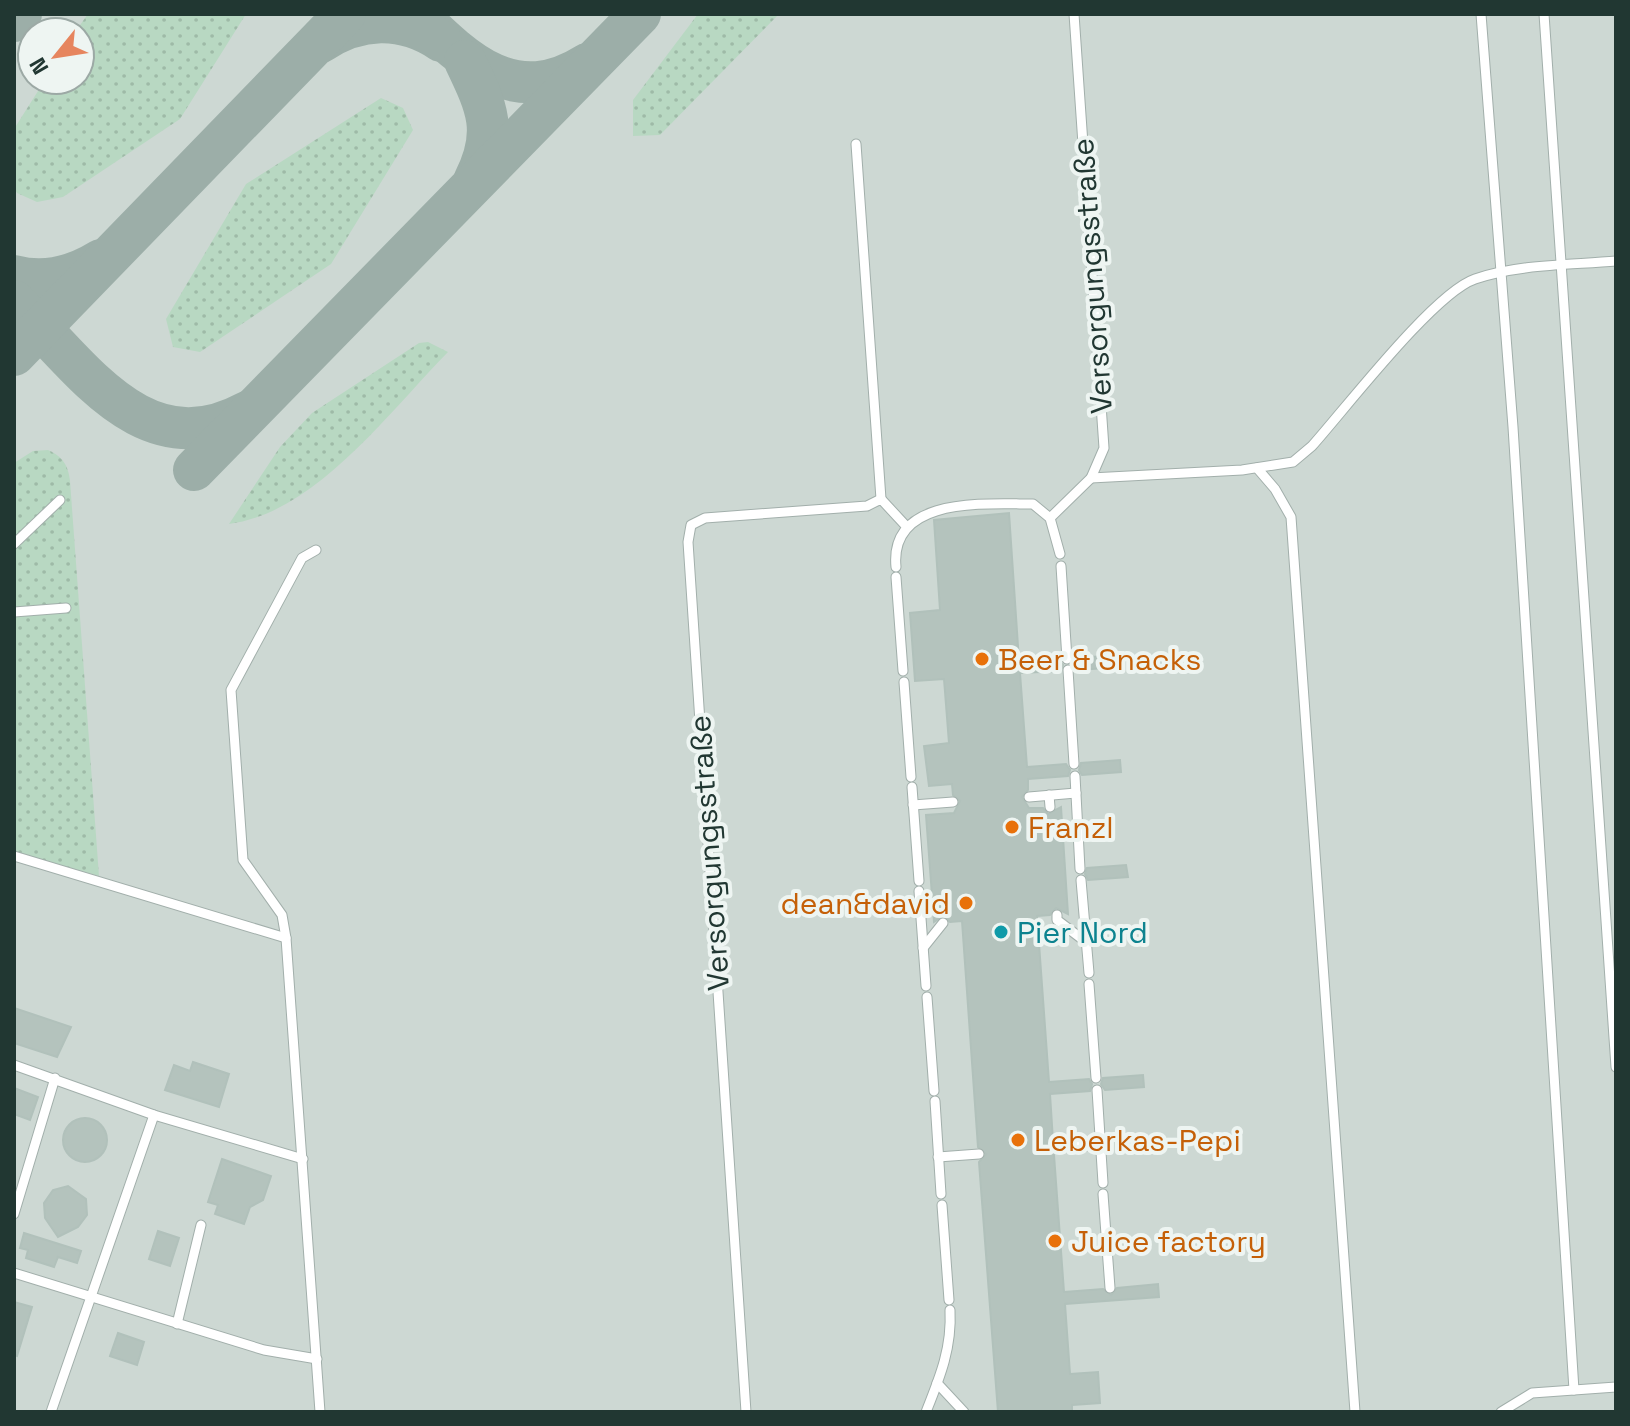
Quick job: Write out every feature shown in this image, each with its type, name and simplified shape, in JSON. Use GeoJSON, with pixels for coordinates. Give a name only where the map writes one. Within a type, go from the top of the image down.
{"type":"FeatureCollection","features":[{"type":"Feature","properties":{"kind":"lane","name":"Versorgungsstraße"},"geometry":{"type":"LineString","coordinates":[[1050,518],[1091,478],[1104,448],[1074,14]]}},
{"type":"Feature","properties":{"kind":"lane"},"geometry":{"type":"LineString","coordinates":[[1481,14],[1498,274],[1513,427],[1574,1390]]}},
{"type":"Feature","properties":{"kind":"lane"},"geometry":{"type":"LineString","coordinates":[[1544,14],[1616,1067]]}},
{"type":"Feature","properties":{"kind":"lane"},"geometry":{"type":"LineString","coordinates":[[856,144],[881,499],[906,526]]}},
{"type":"Feature","properties":{"kind":"lane"},"geometry":{"type":"LineString","coordinates":[[1091,478],[1257,468],[1293,462],[1312,446],[1429,313],[1456,287],[1498,274],[1616,261]]}},
{"type":"Feature","properties":{"kind":"lane"},"geometry":{"type":"LineString","coordinates":[[1257,468],[1275,489],[1291,517],[1355,1412]]}},
{"type":"Feature","properties":{"kind":"lane","name":"Versorgungsstraße"},"geometry":{"type":"LineString","coordinates":[[746,1412],[688,542],[691,525],[705,518],[867,506],[881,499]]}},
{"type":"Feature","properties":{"kind":"lane"},"geometry":{"type":"LineString","coordinates":[[14,544],[60,500]]}},
{"type":"Feature","properties":{"kind":"lane"},"geometry":{"type":"LineString","coordinates":[[926,1412],[951,1336],[950,1305],[895,553],[906,526],[934,509],[1033,504],[1050,518],[1060,554]]}},
{"type":"Feature","properties":{"kind":"lane"},"geometry":{"type":"LineString","coordinates":[[316,550],[302,558],[231,690],[243,860],[282,915],[286,938],[320,1412]]}},
{"type":"Feature","properties":{"kind":"lane"},"geometry":{"type":"LineString","coordinates":[[1061,566],[1067,659]]}},
{"type":"Feature","properties":{"kind":"lane"},"geometry":{"type":"LineString","coordinates":[[14,612],[66,608]]}},
{"type":"Feature","properties":{"kind":"lane"},"geometry":{"type":"LineString","coordinates":[[1068,670],[1074,764]]}},
{"type":"Feature","properties":{"kind":"lane"},"geometry":{"type":"LineString","coordinates":[[1075,776],[1080,869]]}},
{"type":"Feature","properties":{"kind":"lane"},"geometry":{"type":"LineString","coordinates":[[1029,797],[1076,793]]}},
{"type":"Feature","properties":{"kind":"lane"},"geometry":{"type":"LineString","coordinates":[[1049,795],[1050,807]]}},
{"type":"Feature","properties":{"kind":"lane"},"geometry":{"type":"LineString","coordinates":[[913,805],[934,809],[953,802]]}},
{"type":"Feature","properties":{"kind":"lane"},"geometry":{"type":"LineString","coordinates":[[14,856],[286,938]]}},
{"type":"Feature","properties":{"kind":"lane"},"geometry":{"type":"LineString","coordinates":[[1081,880],[1096,1078]]}},
{"type":"Feature","properties":{"kind":"lane"},"geometry":{"type":"LineString","coordinates":[[1057,915],[1057,920],[1086,942]]}},
{"type":"Feature","properties":{"kind":"lane"},"geometry":{"type":"LineString","coordinates":[[923,948],[943,923]]}},
{"type":"Feature","properties":{"kind":"lane"},"geometry":{"type":"LineString","coordinates":[[14,1065],[154,1115],[303,1159]]}},
{"type":"Feature","properties":{"kind":"lane"},"geometry":{"type":"LineString","coordinates":[[14,1214],[55,1078]]}},
{"type":"Feature","properties":{"kind":"lane"},"geometry":{"type":"LineString","coordinates":[[1097,1090],[1110,1288]]}},
{"type":"Feature","properties":{"kind":"lane"},"geometry":{"type":"LineString","coordinates":[[51,1412],[74,1338],[92,1298],[154,1115]]}},
{"type":"Feature","properties":{"kind":"lane"},"geometry":{"type":"LineString","coordinates":[[1054,1148],[1100,1145]]}},
{"type":"Feature","properties":{"kind":"lane"},"geometry":{"type":"LineString","coordinates":[[938,1157],[979,1154]]}},
{"type":"Feature","properties":{"kind":"lane"},"geometry":{"type":"LineString","coordinates":[[177,1324],[201,1225]]}},
{"type":"Feature","properties":{"kind":"lane"},"geometry":{"type":"LineString","coordinates":[[14,1273],[264,1350],[317,1359]]}},
{"type":"Feature","properties":{"kind":"lane"},"geometry":{"type":"LineString","coordinates":[[937,1383],[964,1412]]}},
{"type":"Feature","properties":{"kind":"lane"},"geometry":{"type":"LineString","coordinates":[[1501,1412],[1532,1393],[1616,1387]]}},
{"type":"Feature","properties":{"kind":"shaded area"},"geometry":{"type":"Polygon","coordinates":[[[14,14],[1616,14],[1616,1412],[14,1412],[14,14]]]}},
{"type":"Feature","properties":{"kind":"green space"},"geometry":{"type":"Polygon","coordinates":[[[246,14],[180,119],[63,197],[37,202],[17,193],[14,188],[14,129],[35,96],[96,96],[96,16],[87,16],[246,14]]]}},
{"type":"Feature","properties":{"kind":"green space"},"geometry":{"type":"Polygon","coordinates":[[[698,14],[779,14],[660,135],[633,136],[633,100],[698,14]]]}},
{"type":"Feature","properties":{"kind":"green space"},"geometry":{"type":"Polygon","coordinates":[[[381,98],[403,108],[413,130],[331,264],[200,352],[173,347],[166,319],[246,184],[381,98]]]}},
{"type":"Feature","properties":{"kind":"green space"},"geometry":{"type":"Polygon","coordinates":[[[428,342],[448,352],[349,456],[321,481],[291,501],[261,516],[229,524],[280,447],[312,413],[419,343],[428,342]]]}},
{"type":"Feature","properties":{"kind":"green space"},"geometry":{"type":"Polygon","coordinates":[[[48,450],[64,462],[70,481],[99,876],[14,852],[14,463],[33,451],[48,450]]]}},
{"type":"Feature","properties":{"kind":"building","name":"Pier Nord"},"geometry":{"type":"Polygon","coordinates":[[[1009,513],[1019,661],[1059,659],[1063,665],[1061,671],[1020,673],[1027,767],[1066,764],[1070,770],[1068,776],[1028,779],[1028,790],[1022,797],[1029,808],[1043,808],[1048,814],[1061,807],[1068,914],[1056,908],[1050,915],[1037,916],[1049,1082],[1089,1079],[1092,1084],[1090,1091],[1050,1094],[1053,1141],[1047,1149],[1054,1155],[1064,1292],[1103,1289],[1111,1295],[1117,1288],[1158,1284],[1159,1297],[1065,1304],[1070,1374],[1098,1372],[1100,1403],[1072,1405],[1072,1412],[998,1412],[979,1162],[986,1154],[978,1147],[962,921],[950,922],[943,916],[934,922],[926,815],[954,813],[960,801],[953,795],[952,784],[929,786],[924,746],[949,743],[944,679],[915,681],[910,613],[940,610],[934,520],[1009,513]]]}},
{"type":"Feature","properties":{"kind":"building"},"geometry":{"type":"Polygon","coordinates":[[[1106,656],[1107,668],[1076,670],[1072,664],[1074,658],[1106,656]]]}},
{"type":"Feature","properties":{"kind":"building"},"geometry":{"type":"Polygon","coordinates":[[[1120,760],[1121,772],[1082,775],[1079,770],[1081,763],[1120,760]]]}},
{"type":"Feature","properties":{"kind":"building"},"geometry":{"type":"Polygon","coordinates":[[[1126,865],[1128,877],[1088,880],[1085,874],[1087,868],[1126,865]]]}},
{"type":"Feature","properties":{"kind":"building"},"geometry":{"type":"Polygon","coordinates":[[[14,1008],[71,1027],[57,1057],[14,1043],[14,1008]]]}},
{"type":"Feature","properties":{"kind":"building"},"geometry":{"type":"Polygon","coordinates":[[[193,1062],[229,1074],[219,1107],[165,1090],[174,1065],[190,1071],[193,1062]]]}},
{"type":"Feature","properties":{"kind":"building"},"geometry":{"type":"Polygon","coordinates":[[[1143,1075],[1144,1087],[1105,1090],[1101,1084],[1103,1078],[1143,1075]]]}},
{"type":"Feature","properties":{"kind":"building"},"geometry":{"type":"Polygon","coordinates":[[[14,1088],[38,1097],[30,1120],[14,1114],[14,1088]]]}},
{"type":"Feature","properties":{"kind":"building"},"geometry":{"type":"Polygon","coordinates":[[[85,1118],[101,1124],[107,1140],[101,1156],[85,1162],[69,1156],[63,1140],[69,1124],[85,1118]]]}},
{"type":"Feature","properties":{"kind":"building"},"geometry":{"type":"Polygon","coordinates":[[[222,1159],[271,1176],[263,1200],[250,1207],[244,1224],[215,1214],[218,1205],[208,1202],[222,1159]]]}},
{"type":"Feature","properties":{"kind":"building"},"geometry":{"type":"Polygon","coordinates":[[[68,1186],[86,1199],[87,1215],[78,1227],[58,1237],[45,1218],[44,1203],[53,1190],[68,1186]]]}},
{"type":"Feature","properties":{"kind":"building"},"geometry":{"type":"Polygon","coordinates":[[[158,1231],[179,1238],[170,1266],[149,1259],[158,1231]]]}},
{"type":"Feature","properties":{"kind":"building"},"geometry":{"type":"Polygon","coordinates":[[[24,1233],[81,1251],[77,1263],[58,1257],[54,1267],[26,1258],[28,1250],[20,1248],[24,1233]]]}},
{"type":"Feature","properties":{"kind":"building"},"geometry":{"type":"Polygon","coordinates":[[[14,1302],[32,1307],[17,1356],[14,1355],[14,1302]]]}},
{"type":"Feature","properties":{"kind":"building"},"geometry":{"type":"Polygon","coordinates":[[[118,1333],[144,1342],[137,1365],[110,1356],[118,1333]]]}},
{"type":"Feature","properties":{"kind":"taxiway"},"geometry":{"type":"LineString","coordinates":[[14,21],[21,14]]}},
{"type":"Feature","properties":{"kind":"taxiway"},"geometry":{"type":"LineString","coordinates":[[14,355],[345,14]]}},
{"type":"Feature","properties":{"kind":"taxiway"},"geometry":{"type":"LineString","coordinates":[[417,14],[474,63],[515,81],[537,82],[561,77],[587,64]]}},
{"type":"Feature","properties":{"kind":"taxiway"},"geometry":{"type":"LineString","coordinates":[[194,470],[640,14]]}},
{"type":"Feature","properties":{"kind":"taxiway"},"geometry":{"type":"LineString","coordinates":[[321,42],[350,28],[381,22],[411,27],[441,41]]}},
{"type":"Feature","properties":{"kind":"taxiway"},"geometry":{"type":"LineString","coordinates":[[465,61],[487,120],[486,148],[474,181]]}},
{"type":"Feature","properties":{"kind":"taxiway"},"geometry":{"type":"LineString","coordinates":[[14,276],[37,279],[59,277],[101,260]]}},
{"type":"Feature","properties":{"kind":"taxiway"},"geometry":{"type":"LineString","coordinates":[[14,301],[90,379],[117,402],[146,419],[176,427],[210,426],[247,412]]}},
{"type":"Feature","properties":{"kind":"place","name":"Beer & Snacks"},"geometry":{"type":"Point","coordinates":[982,659]}},
{"type":"Feature","properties":{"kind":"place","name":"Franzl"},"geometry":{"type":"Point","coordinates":[1012,827]}},
{"type":"Feature","properties":{"kind":"place","name":"dean&david"},"geometry":{"type":"Point","coordinates":[966,903]}},
{"type":"Feature","properties":{"kind":"place","name":"Pier Nord"},"geometry":{"type":"Point","coordinates":[1001,932]}},
{"type":"Feature","properties":{"kind":"place","name":"Leberkas-Pepi"},"geometry":{"type":"Point","coordinates":[1018,1140]}},
{"type":"Feature","properties":{"kind":"place","name":"Juice factory"},"geometry":{"type":"Point","coordinates":[1055,1241]}}]}
